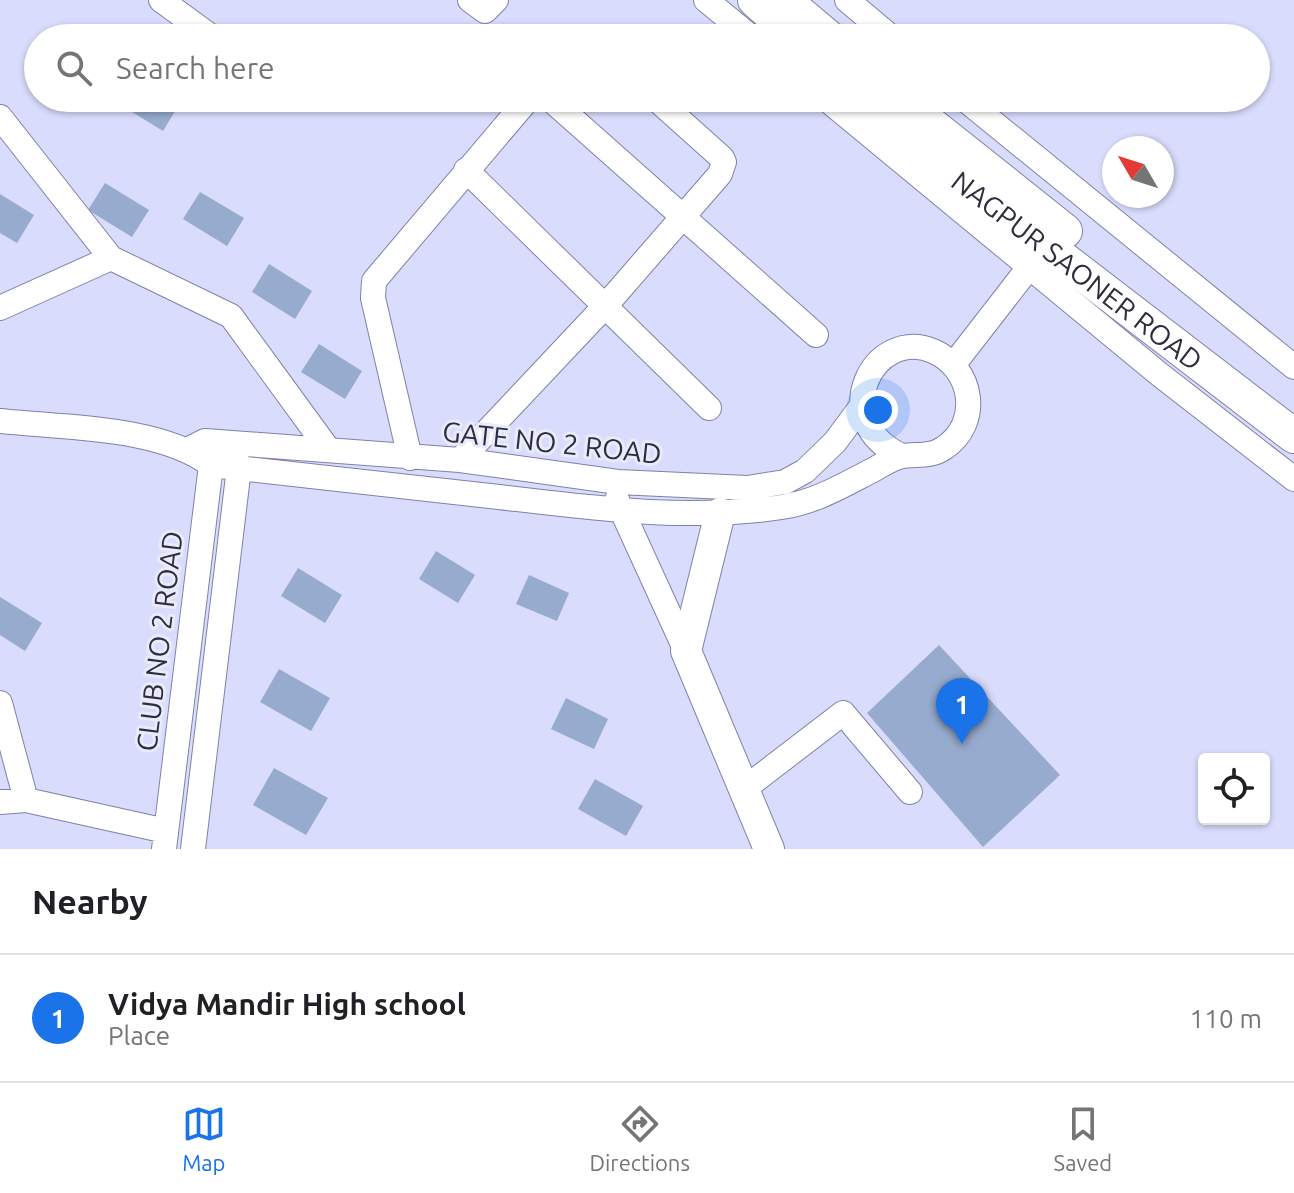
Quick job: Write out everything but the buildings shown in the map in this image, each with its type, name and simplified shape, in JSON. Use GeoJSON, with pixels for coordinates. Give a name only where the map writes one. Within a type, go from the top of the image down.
{"type":"FeatureCollection","features":[{"type":"Feature","properties":{"kind":"highway"},"geometry":{"type":"LineString","coordinates":[[755,0],[782,24]]}},
{"type":"Feature","properties":{"kind":"highway"},"geometry":{"type":"LineString","coordinates":[[784,0],[812,24]]}},
{"type":"Feature","properties":{"kind":"highway","name":"NAGPUR SAONER ROAD"},"geometry":{"type":"LineString","coordinates":[[883,112],[963,182],[1294,436]]}},
{"type":"Feature","properties":{"kind":"highway","name":"NAGPUR SAONER ROAD"},"geometry":{"type":"LineString","coordinates":[[917,112],[1294,414]]}},
{"type":"Feature","properties":{"kind":"main road"},"geometry":{"type":"LineString","coordinates":[[719,500],[686,651],[769,849]]}},
{"type":"Feature","properties":{"kind":"street"},"geometry":{"type":"LineString","coordinates":[[161,0],[194,24]]}},
{"type":"Feature","properties":{"kind":"street"},"geometry":{"type":"LineString","coordinates":[[470,0],[485,11],[496,0]]}},
{"type":"Feature","properties":{"kind":"street"},"geometry":{"type":"LineString","coordinates":[[706,0],[735,24]]}},
{"type":"Feature","properties":{"kind":"street"},"geometry":{"type":"LineString","coordinates":[[847,0],[875,24]]}},
{"type":"Feature","properties":{"kind":"street"},"geometry":{"type":"LineString","coordinates":[[410,458],[372,289],[379,274],[517,112]]}},
{"type":"Feature","properties":{"kind":"street"},"geometry":{"type":"LineString","coordinates":[[565,112],[816,335]]}},
{"type":"Feature","properties":{"kind":"street"},"geometry":{"type":"LineString","coordinates":[[460,460],[607,304],[685,218],[720,174],[724,162],[670,112]]}},
{"type":"Feature","properties":{"kind":"street"},"geometry":{"type":"LineString","coordinates":[[842,112],[1294,479]]}},
{"type":"Feature","properties":{"kind":"street","name":"NAGPUR SAONER ROAD"},"geometry":{"type":"LineString","coordinates":[[980,112],[1294,367]]}},
{"type":"Feature","properties":{"kind":"street"},"geometry":{"type":"LineString","coordinates":[[1,121],[111,258],[231,316],[328,449]]}},
{"type":"Feature","properties":{"kind":"street"},"geometry":{"type":"LineString","coordinates":[[466,170],[607,304],[709,408]]}},
{"type":"Feature","properties":{"kind":"street"},"geometry":{"type":"LineString","coordinates":[[0,308],[111,258]]}},
{"type":"Feature","properties":{"kind":"street"},"geometry":{"type":"LineString","coordinates":[[954,364],[1030,266]]}},
{"type":"Feature","properties":{"kind":"street"},"geometry":{"type":"LineString","coordinates":[[914,347],[933,351],[954,364],[965,380],[969,395],[969,411],[960,433],[944,449],[923,456],[902,456],[885,448],[867,428],[861,407],[863,387],[871,370],[896,352],[914,347]]}},
{"type":"Feature","properties":{"kind":"street","name":"GATE NO 2 ROAD"},"geometry":{"type":"LineString","coordinates":[[202,452],[239,468],[625,511],[719,500],[771,486],[805,471],[835,442],[861,407]]}},
{"type":"Feature","properties":{"kind":"street"},"geometry":{"type":"LineString","coordinates":[[0,421],[135,436],[202,452]]}},
{"type":"Feature","properties":{"kind":"street","name":"GATE NO 2 ROAD"},"geometry":{"type":"LineString","coordinates":[[202,452],[233,443],[460,460],[719,500],[784,507],[817,499],[902,456]]}},
{"type":"Feature","properties":{"kind":"street","name":"CLUB NO 2 ROAD"},"geometry":{"type":"LineString","coordinates":[[193,849],[239,468],[233,443]]}},
{"type":"Feature","properties":{"kind":"street","name":"CLUB NO 2 ROAD"},"geometry":{"type":"LineString","coordinates":[[165,840],[202,452]]}},
{"type":"Feature","properties":{"kind":"street"},"geometry":{"type":"LineString","coordinates":[[604,481],[625,511],[686,651]]}},
{"type":"Feature","properties":{"kind":"street"},"geometry":{"type":"LineString","coordinates":[[0,703],[26,800]]}},
{"type":"Feature","properties":{"kind":"street"},"geometry":{"type":"LineString","coordinates":[[744,789],[843,713],[910,792]]}},
{"type":"Feature","properties":{"kind":"street"},"geometry":{"type":"LineString","coordinates":[[0,802],[26,800],[165,840]]}},
{"type":"Feature","properties":{"kind":"place","name":"Vidya Mandir High school"},"geometry":{"type":"Point","coordinates":[962,744]}}]}
